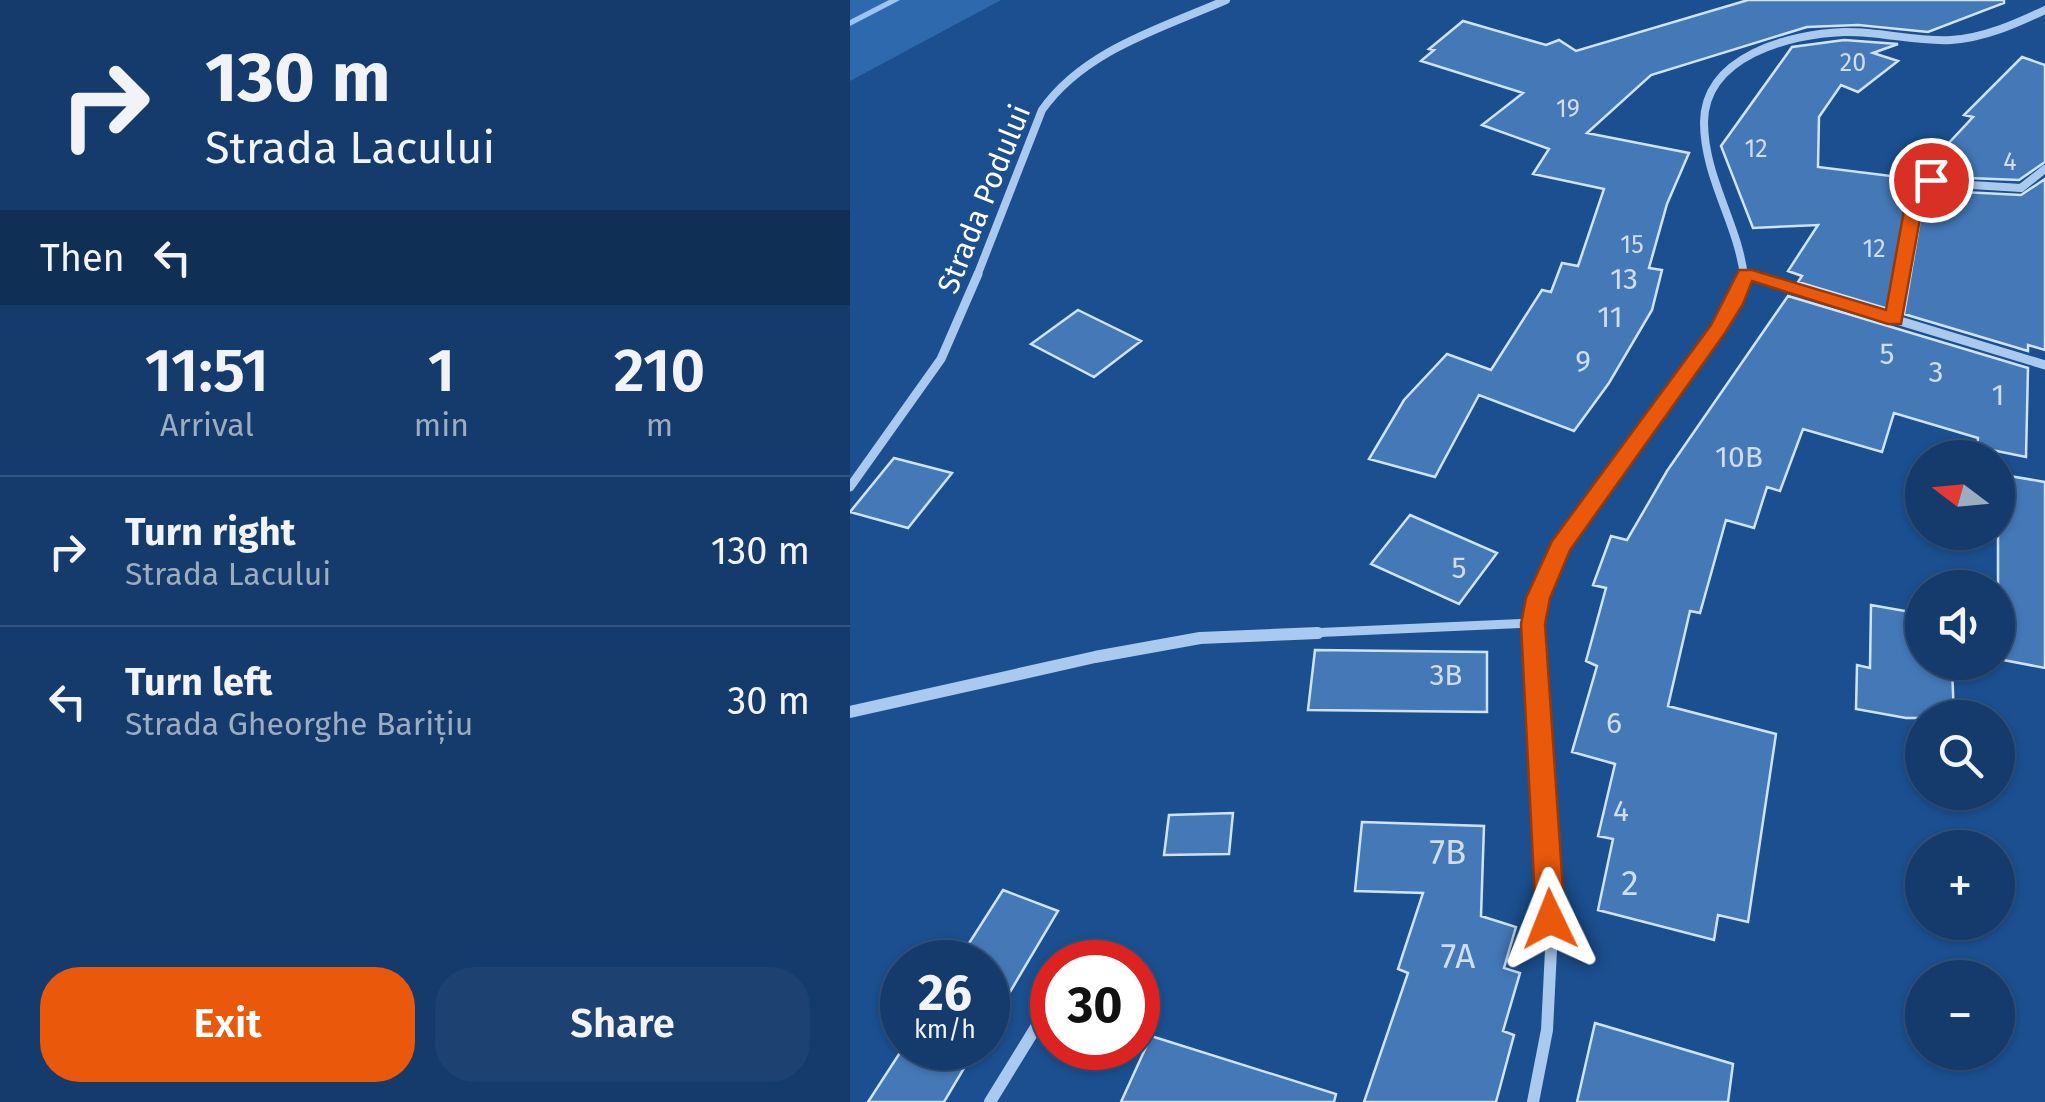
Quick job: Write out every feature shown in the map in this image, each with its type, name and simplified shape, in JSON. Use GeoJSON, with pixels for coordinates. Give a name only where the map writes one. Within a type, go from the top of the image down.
{"type":"FeatureCollection","features":[{"type":"Feature","properties":{"kind":"street","name":"Strada Podului"},"geometry":{"type":"LineString","coordinates":[[850,487],[940,359],[1004,214],[1042,110],[1058,87],[1104,54],[1226,0]]}},
{"type":"Feature","properties":{"kind":"street"},"geometry":{"type":"LineString","coordinates":[[1533,1102],[1547,1030],[1551,950],[1533,624],[1538,598],[1560,547],[1718,329],[1734,304],[1745,274],[1707,147],[1705,102],[1710,86],[1724,71],[1764,50],[1816,36],[1862,32],[1951,40],[1995,31],[2045,10]]}},
{"type":"Feature","properties":{"kind":"street"},"geometry":{"type":"LineString","coordinates":[[1894,319],[1916,188],[1922,182],[2022,188],[2045,169]]}},
{"type":"Feature","properties":{"kind":"street"},"geometry":{"type":"LineString","coordinates":[[1745,274],[2045,365]]}},
{"type":"Feature","properties":{"kind":"street"},"geometry":{"type":"LineString","coordinates":[[850,712],[1095,657],[1200,638],[1533,624]]}},
{"type":"Feature","properties":{"kind":"street"},"geometry":{"type":"LineString","coordinates":[[990,1102],[1030,1036]]}},
{"type":"Feature","properties":{"kind":"shaded area"},"geometry":{"type":"Polygon","coordinates":[[[850,0],[1001,0],[850,81],[850,0]]]}},
{"type":"Feature","properties":{"kind":"building"},"geometry":{"type":"Polygon","coordinates":[[[1748,0],[2004,3],[1928,32],[1858,25],[1807,27],[1651,75],[1587,133],[1689,153],[1667,204],[1649,268],[1662,270],[1652,310],[1609,383],[1574,431],[1479,395],[1435,477],[1369,459],[1404,400],[1447,354],[1491,370],[1542,290],[1551,292],[1562,263],[1578,266],[1604,189],[1533,174],[1549,149],[1482,125],[1523,93],[1421,61],[1434,50],[1429,49],[1463,21],[1546,45],[1559,40],[1576,51],[1748,0]]]}},
{"type":"Feature","properties":{"kind":"building"},"geometry":{"type":"Polygon","coordinates":[[[1844,40],[1898,44],[1873,53],[1898,61],[1858,92],[1841,85],[1819,117],[1818,167],[1915,179],[1909,188],[1888,309],[1798,282],[1802,276],[1788,271],[1818,225],[1753,228],[1721,146],[1792,47],[1844,40]]]}},
{"type":"Feature","properties":{"kind":"building"},"geometry":{"type":"Polygon","coordinates":[[[2022,57],[2045,65],[2045,162],[2019,180],[1918,176],[1973,117],[1964,115],[2022,57]]]}},
{"type":"Feature","properties":{"kind":"building"},"geometry":{"type":"Polygon","coordinates":[[[2045,179],[2045,350],[2028,345],[2028,351],[1904,314],[1925,190],[2021,195],[2045,179]]]}},
{"type":"Feature","properties":{"kind":"building"},"geometry":{"type":"Polygon","coordinates":[[[1788,296],[2028,368],[2026,457],[2015,455],[2015,440],[1978,440],[1894,413],[1882,452],[1803,429],[1780,491],[1767,487],[1754,528],[1726,520],[1700,613],[1690,611],[1668,706],[1776,734],[1748,922],[1718,915],[1714,940],[1598,910],[1613,839],[1598,836],[1615,764],[1572,752],[1597,666],[1586,661],[1606,588],[1593,585],[1611,536],[1627,540],[1667,471],[1788,296]]]}},
{"type":"Feature","properties":{"kind":"building"},"geometry":{"type":"Polygon","coordinates":[[[1078,310],[1141,341],[1094,377],[1031,344],[1078,310]]]}},
{"type":"Feature","properties":{"kind":"building"},"geometry":{"type":"Polygon","coordinates":[[[894,458],[952,473],[908,528],[850,512],[894,458]]]}},
{"type":"Feature","properties":{"kind":"building"},"geometry":{"type":"Polygon","coordinates":[[[2015,477],[2045,482],[2045,668],[2015,662],[2015,570],[1998,570],[1998,550],[2015,550],[2015,477]]]}},
{"type":"Feature","properties":{"kind":"building"},"geometry":{"type":"Polygon","coordinates":[[[1410,515],[1497,553],[1459,604],[1371,564],[1410,515]]]}},
{"type":"Feature","properties":{"kind":"building"},"geometry":{"type":"Polygon","coordinates":[[[1871,605],[1905,611],[1905,680],[1953,680],[1953,700],[1905,700],[1905,718],[1856,709],[1857,665],[1870,668],[1871,605]]]}},
{"type":"Feature","properties":{"kind":"building"},"geometry":{"type":"Polygon","coordinates":[[[1315,650],[1487,652],[1487,712],[1308,710],[1315,650]]]}},
{"type":"Feature","properties":{"kind":"building"},"geometry":{"type":"Polygon","coordinates":[[[1233,813],[1229,854],[1164,855],[1169,815],[1233,813]]]}},
{"type":"Feature","properties":{"kind":"building"},"geometry":{"type":"Polygon","coordinates":[[[1362,822],[1484,826],[1481,916],[1516,927],[1504,968],[1520,973],[1503,1031],[1514,1035],[1496,1102],[1364,1102],[1408,973],[1398,969],[1423,893],[1355,891],[1362,822]]]}},
{"type":"Feature","properties":{"kind":"building"},"geometry":{"type":"Polygon","coordinates":[[[1003,890],[1058,911],[1041,940],[1030,940],[1030,958],[1010,992],[1010,940],[971,940],[1003,890]]]}},
{"type":"Feature","properties":{"kind":"building"},"geometry":{"type":"Polygon","coordinates":[[[1595,1023],[1733,1064],[1728,1102],[1577,1102],[1595,1023]]]}},
{"type":"Feature","properties":{"kind":"building"},"geometry":{"type":"Polygon","coordinates":[[[1160,1039],[1336,1094],[1334,1102],[1121,1102],[1136,1070],[1160,1070],[1160,1039]]]}},
{"type":"Feature","properties":{"kind":"building"},"geometry":{"type":"Polygon","coordinates":[[[889,1070],[963,1070],[944,1102],[868,1102],[889,1070]]]}},
{"type":"Feature","properties":{"kind":"waterway"},"geometry":{"type":"LineString","coordinates":[[850,23],[896,0]]}},
{"type":"Feature","properties":{"kind":"route"},"geometry":{"type":"LineString","coordinates":[[1550,919],[1533,624],[1547,572],[1560,547],[1718,329],[1742,288],[1745,274],[1894,319],[1916,188],[1931,180]]}}]}
